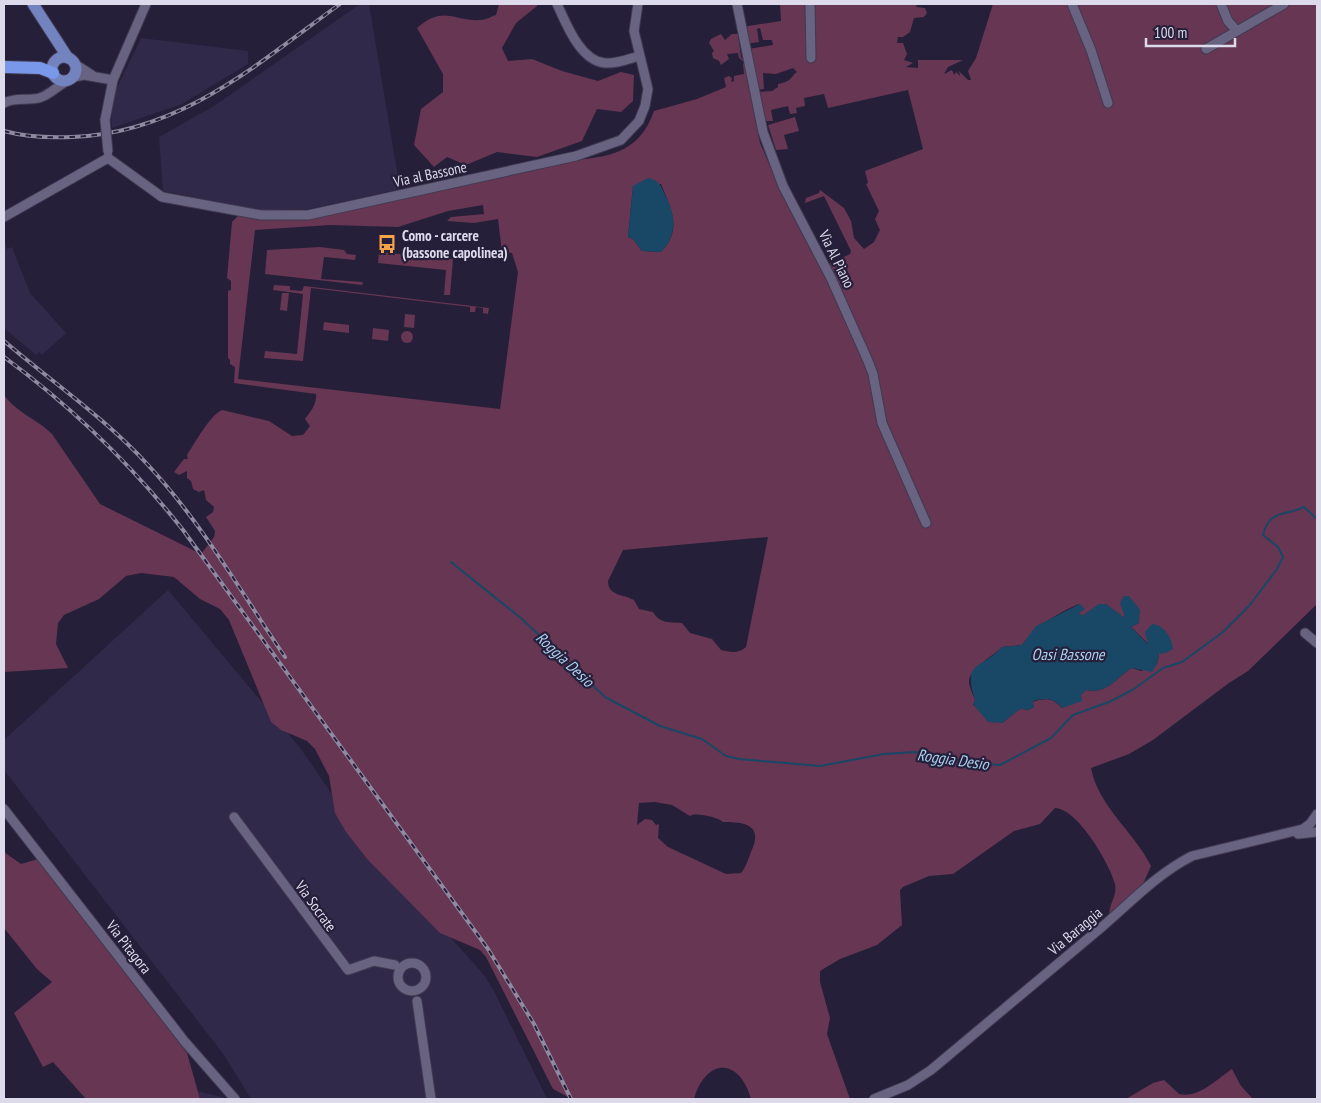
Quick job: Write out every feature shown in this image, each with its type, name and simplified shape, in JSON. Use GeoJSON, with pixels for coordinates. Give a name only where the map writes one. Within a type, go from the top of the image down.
{"type":"FeatureCollection","features":[{"type":"Feature","properties":{"kind":"highway"},"geometry":{"type":"LineString","coordinates":[[4,67],[40,68],[54,71]]}},
{"type":"Feature","properties":{"kind":"main road"},"geometry":{"type":"LineString","coordinates":[[33,4],[43,17],[53,37],[72,61],[76,71],[70,79],[54,71]]}},
{"type":"Feature","properties":{"kind":"main road"},"geometry":{"type":"LineString","coordinates":[[53,37],[54,71]]}},
{"type":"Feature","properties":{"kind":"main road"},"geometry":{"type":"LineString","coordinates":[[54,71],[61,58],[72,61]]}},
{"type":"Feature","properties":{"kind":"street"},"geometry":{"type":"LineString","coordinates":[[4,216],[108,155],[105,120],[113,80],[146,4]]}},
{"type":"Feature","properties":{"kind":"street"},"geometry":{"type":"LineString","coordinates":[[557,4],[578,44],[591,58],[604,63],[611,63],[640,56]]}},
{"type":"Feature","properties":{"kind":"street","name":"Via al Bassone"},"geometry":{"type":"LineString","coordinates":[[108,155],[162,197],[261,215],[308,215],[576,156],[621,140],[639,121],[647,98],[648,88],[634,31],[638,4]]}},
{"type":"Feature","properties":{"kind":"street","name":"Via Al Piano"},"geometry":{"type":"LineString","coordinates":[[737,4],[762,132],[783,186],[827,269],[868,361],[873,374],[882,423],[926,523]]}},
{"type":"Feature","properties":{"kind":"street"},"geometry":{"type":"LineString","coordinates":[[810,4],[811,58]]}},
{"type":"Feature","properties":{"kind":"street"},"geometry":{"type":"LineString","coordinates":[[1072,4],[1091,50],[1108,103]]}},
{"type":"Feature","properties":{"kind":"street"},"geometry":{"type":"LineString","coordinates":[[1221,4],[1228,21],[1237,31]]}},
{"type":"Feature","properties":{"kind":"street"},"geometry":{"type":"LineString","coordinates":[[1206,49],[1284,4]]}},
{"type":"Feature","properties":{"kind":"street"},"geometry":{"type":"LineString","coordinates":[[72,61],[94,76]]}},
{"type":"Feature","properties":{"kind":"street"},"geometry":{"type":"LineString","coordinates":[[49,94],[54,71]]}},
{"type":"Feature","properties":{"kind":"street"},"geometry":{"type":"LineString","coordinates":[[4,104],[9,100],[39,98],[49,94],[70,79],[94,76],[113,80]]}},
{"type":"Feature","properties":{"kind":"street"},"geometry":{"type":"LineString","coordinates":[[1305,633],[1317,643]]}},
{"type":"Feature","properties":{"kind":"street","name":"Via Pitagora"},"geometry":{"type":"LineString","coordinates":[[4,809],[185,1042],[234,1099]]}},
{"type":"Feature","properties":{"kind":"street","name":"Via Baraggia"},"geometry":{"type":"LineString","coordinates":[[874,1099],[908,1085],[952,1052],[1110,920],[1162,873],[1192,856],[1277,837],[1303,829],[1310,824],[1317,814]]}},
{"type":"Feature","properties":{"kind":"street","name":"Via Socrate"},"geometry":{"type":"LineString","coordinates":[[234,817],[348,970],[374,961],[395,966]]}},
{"type":"Feature","properties":{"kind":"street"},"geometry":{"type":"LineString","coordinates":[[1317,821],[1317,832]]}},
{"type":"Feature","properties":{"kind":"street","name":"Via Baraggia"},"geometry":{"type":"LineString","coordinates":[[1277,837],[1317,832]]}},
{"type":"Feature","properties":{"kind":"street"},"geometry":{"type":"LineString","coordinates":[[417,1001],[403,987],[395,966],[414,963],[423,969],[426,979],[420,988],[417,1001],[431,1099]]}},
{"type":"Feature","properties":{"kind":"street"},"geometry":{"type":"LineString","coordinates":[[399,977],[401,970],[406,965]]}},
{"type":"Feature","properties":{"kind":"street"},"geometry":{"type":"LineString","coordinates":[[409,991],[420,988]]}},
{"type":"Feature","properties":{"kind":"shaded area"},"geometry":{"type":"Polygon","coordinates":[[[360,4],[369,4],[400,189],[309,209],[261,210],[163,191],[159,137],[214,106],[360,4]]]}},
{"type":"Feature","properties":{"kind":"shaded area"},"geometry":{"type":"Polygon","coordinates":[[[499,4],[537,4],[516,23],[502,48],[508,61],[532,59],[562,71],[598,81],[621,72],[634,75],[633,101],[621,112],[597,109],[582,141],[537,157],[497,152],[466,165],[447,157],[434,167],[414,145],[421,109],[443,92],[443,74],[417,28],[426,21],[442,15],[472,20],[485,19],[496,15],[499,4]]]}},
{"type":"Feature","properties":{"kind":"shaded area"},"geometry":{"type":"Polygon","coordinates":[[[780,4],[917,4],[916,7],[925,8],[927,13],[924,17],[914,18],[910,32],[903,37],[898,37],[897,43],[903,43],[907,54],[904,60],[913,63],[906,67],[918,68],[918,60],[963,60],[948,67],[944,74],[952,70],[954,75],[956,72],[960,76],[959,71],[968,80],[971,80],[968,71],[976,58],[993,4],[1317,4],[1317,604],[1248,671],[1153,740],[1129,754],[1091,768],[1101,795],[1151,866],[1143,884],[1111,921],[1110,907],[1115,894],[1115,884],[1107,864],[1091,838],[1073,817],[1064,810],[1055,808],[1040,824],[1014,831],[953,874],[929,876],[903,887],[900,890],[902,925],[877,945],[840,959],[820,971],[820,982],[830,1018],[827,1034],[850,1099],[751,1099],[746,1085],[739,1076],[731,1070],[722,1068],[714,1070],[706,1076],[699,1086],[694,1099],[572,1099],[553,1089],[486,957],[480,950],[440,933],[368,860],[346,832],[335,813],[329,776],[315,749],[307,741],[281,730],[271,722],[229,620],[220,609],[200,599],[174,577],[141,573],[126,576],[99,599],[64,615],[58,623],[56,644],[68,668],[4,672],[4,395],[15,407],[52,434],[100,504],[201,554],[214,537],[215,531],[206,517],[213,512],[214,507],[206,500],[204,490],[199,492],[193,489],[191,481],[187,478],[187,471],[179,475],[174,472],[184,459],[188,459],[187,455],[208,423],[222,410],[269,421],[292,436],[303,435],[310,426],[305,419],[313,408],[316,398],[316,394],[234,383],[235,367],[230,364],[228,358],[228,291],[231,290],[231,281],[227,278],[232,222],[240,214],[269,219],[304,219],[614,153],[634,143],[648,124],[654,111],[697,99],[726,87],[724,78],[729,76],[732,78],[731,82],[734,81],[734,76],[744,74],[743,64],[745,65],[760,143],[783,196],[823,267],[850,254],[851,251],[824,196],[805,203],[806,198],[819,193],[820,190],[844,208],[851,221],[854,238],[864,249],[874,242],[880,230],[875,219],[879,211],[866,184],[868,183],[865,171],[923,149],[908,90],[828,108],[824,94],[804,98],[805,106],[796,108],[797,113],[790,114],[788,106],[771,110],[773,121],[762,121],[758,92],[772,91],[778,87],[778,84],[788,80],[797,72],[793,68],[776,74],[763,73],[764,89],[755,90],[748,49],[773,45],[772,40],[763,40],[760,28],[757,29],[759,42],[745,44],[742,27],[781,21],[780,4]],[[661,184],[633,186],[628,237],[633,239],[642,251],[661,252],[668,244],[672,235],[673,219],[661,184]],[[483,205],[448,211],[398,227],[330,225],[255,230],[238,379],[500,409],[518,272],[512,253],[502,252],[498,219],[474,223],[447,221],[451,217],[484,214],[483,205]],[[768,537],[623,550],[608,581],[613,592],[634,600],[639,609],[653,612],[659,619],[682,623],[690,633],[712,639],[721,650],[737,652],[746,647],[768,537]],[[1079,604],[1040,626],[1022,645],[1002,647],[973,671],[969,681],[975,700],[973,705],[1002,723],[1021,708],[1028,710],[1034,707],[1032,702],[1048,699],[1059,704],[1062,708],[1086,690],[1101,690],[1112,684],[1132,668],[1141,671],[1157,664],[1159,654],[1131,627],[1139,623],[1120,616],[1106,604],[1099,605],[1082,616],[1079,613],[1079,604]],[[655,802],[639,803],[637,825],[645,819],[652,820],[656,825],[659,824],[658,838],[668,847],[726,874],[741,873],[747,863],[755,836],[750,826],[745,824],[723,822],[716,818],[701,815],[690,816],[672,805],[655,802]]]}},
{"type":"Feature","properties":{"kind":"shaded area"},"geometry":{"type":"Polygon","coordinates":[[[721,34],[725,40],[732,34],[738,34],[741,57],[745,63],[739,58],[738,53],[727,54],[729,59],[721,65],[719,61],[713,58],[712,53],[714,51],[709,43],[711,39],[721,34]]]}},
{"type":"Feature","properties":{"kind":"shaded area"},"geometry":{"type":"Polygon","coordinates":[[[141,38],[248,51],[248,64],[182,104],[112,128],[111,113],[115,92],[141,38]]]}},
{"type":"Feature","properties":{"kind":"shaded area"},"geometry":{"type":"Polygon","coordinates":[[[795,117],[799,131],[784,135],[788,149],[776,150],[768,125],[795,117]]]}},
{"type":"Feature","properties":{"kind":"shaded area"},"geometry":{"type":"Polygon","coordinates":[[[4,241],[7,249],[12,247],[30,293],[66,333],[42,355],[39,352],[36,355],[4,328],[4,241]]]}},
{"type":"Feature","properties":{"kind":"shaded area"},"geometry":{"type":"Polygon","coordinates":[[[320,247],[344,250],[347,254],[356,255],[355,260],[324,257],[321,279],[363,282],[362,285],[265,274],[267,250],[320,247]]]}},
{"type":"Feature","properties":{"kind":"shaded area"},"geometry":{"type":"Polygon","coordinates":[[[379,252],[453,259],[450,295],[444,295],[446,270],[378,263],[379,252]]]}},
{"type":"Feature","properties":{"kind":"shaded area"},"geometry":{"type":"Polygon","coordinates":[[[274,285],[290,286],[290,290],[302,291],[304,286],[489,308],[488,314],[483,313],[483,308],[476,307],[475,312],[470,312],[470,307],[311,288],[303,361],[264,358],[265,351],[297,354],[303,294],[273,290],[274,285]]]}},
{"type":"Feature","properties":{"kind":"shaded area"},"geometry":{"type":"Polygon","coordinates":[[[282,293],[289,293],[287,311],[280,310],[282,293]]]}},
{"type":"Feature","properties":{"kind":"shaded area"},"geometry":{"type":"Polygon","coordinates":[[[405,314],[415,315],[414,328],[404,327],[405,314]]]}},
{"type":"Feature","properties":{"kind":"shaded area"},"geometry":{"type":"Polygon","coordinates":[[[324,322],[349,325],[349,333],[323,330],[324,322]]]}},
{"type":"Feature","properties":{"kind":"shaded area"},"geometry":{"type":"Polygon","coordinates":[[[373,328],[389,330],[388,341],[372,339],[373,328]]]}},
{"type":"Feature","properties":{"kind":"shaded area"},"geometry":{"type":"Polygon","coordinates":[[[405,331],[409,331],[413,337],[409,343],[405,343],[401,339],[401,335],[405,331]]]}},
{"type":"Feature","properties":{"kind":"shaded area"},"geometry":{"type":"Polygon","coordinates":[[[168,590],[301,749],[361,837],[484,975],[494,991],[547,1099],[251,1099],[224,1055],[4,770],[4,740],[168,590]]]}},
{"type":"Feature","properties":{"kind":"shaded area"},"geometry":{"type":"Polygon","coordinates":[[[4,852],[21,864],[38,859],[187,1053],[200,1099],[86,1099],[53,1062],[43,1067],[14,1013],[52,982],[37,969],[4,928],[4,852]]]}},
{"type":"Feature","properties":{"kind":"shaded area"},"geometry":{"type":"Polygon","coordinates":[[[1232,1069],[1241,1086],[1253,1099],[1126,1099],[1153,1083],[1164,1080],[1179,1094],[1193,1094],[1207,1087],[1232,1069]]]}},
{"type":"Feature","properties":{"kind":"shaded area"},"geometry":{"type":"Polygon","coordinates":[[[198,1091],[225,1098],[226,1099],[200,1099],[198,1091]]]}},
{"type":"Feature","properties":{"kind":"water"},"geometry":{"type":"Polygon","coordinates":[[[648,178],[658,182],[672,211],[672,233],[661,252],[642,251],[633,239],[628,237],[633,186],[648,178]]]}},
{"type":"Feature","properties":{"kind":"water","name":"Oasi Bassone"},"geometry":{"type":"Polygon","coordinates":[[[1124,596],[1129,596],[1140,610],[1139,623],[1131,627],[1148,644],[1145,632],[1152,624],[1164,629],[1171,641],[1173,649],[1159,654],[1157,664],[1152,672],[1132,668],[1101,690],[1086,690],[1081,695],[1082,701],[1062,708],[1059,704],[1049,699],[1033,701],[1034,707],[1028,710],[1020,709],[1002,723],[988,722],[973,704],[975,700],[971,678],[972,672],[1002,647],[1022,645],[1036,626],[1080,604],[1085,609],[1079,613],[1082,616],[1099,604],[1106,604],[1125,618],[1120,603],[1124,596]]]}},
{"type":"Feature","properties":{"kind":"waterway","name":"Roggia Desio"},"geometry":{"type":"LineString","coordinates":[[451,562],[522,619],[605,697],[660,726],[702,739],[726,756],[739,759],[820,766],[884,754],[916,752],[974,763],[1000,765],[1051,738],[1073,715],[1109,702],[1134,689],[1163,668],[1182,662],[1223,632],[1249,606],[1277,569],[1283,557],[1278,547],[1263,535],[1269,521],[1274,517],[1304,507],[1317,519]]}},
{"type":"Feature","properties":{"kind":"railway"},"geometry":{"type":"LineString","coordinates":[[4,131],[38,137],[72,137],[111,133],[148,123],[183,109],[216,92],[278,50],[340,4]]}},
{"type":"Feature","properties":{"kind":"railway"},"geometry":{"type":"LineString","coordinates":[[4,341],[114,432],[168,487],[220,558],[285,657]]}},
{"type":"Feature","properties":{"kind":"railway"},"geometry":{"type":"LineString","coordinates":[[4,357],[77,416],[100,438],[143,482],[183,530],[488,949],[534,1024],[571,1099]]}},
{"type":"Feature","properties":{"kind":"place","name":"Como - carcere (bassone capolinea)"},"geometry":{"type":"Point","coordinates":[387,244]}}]}
